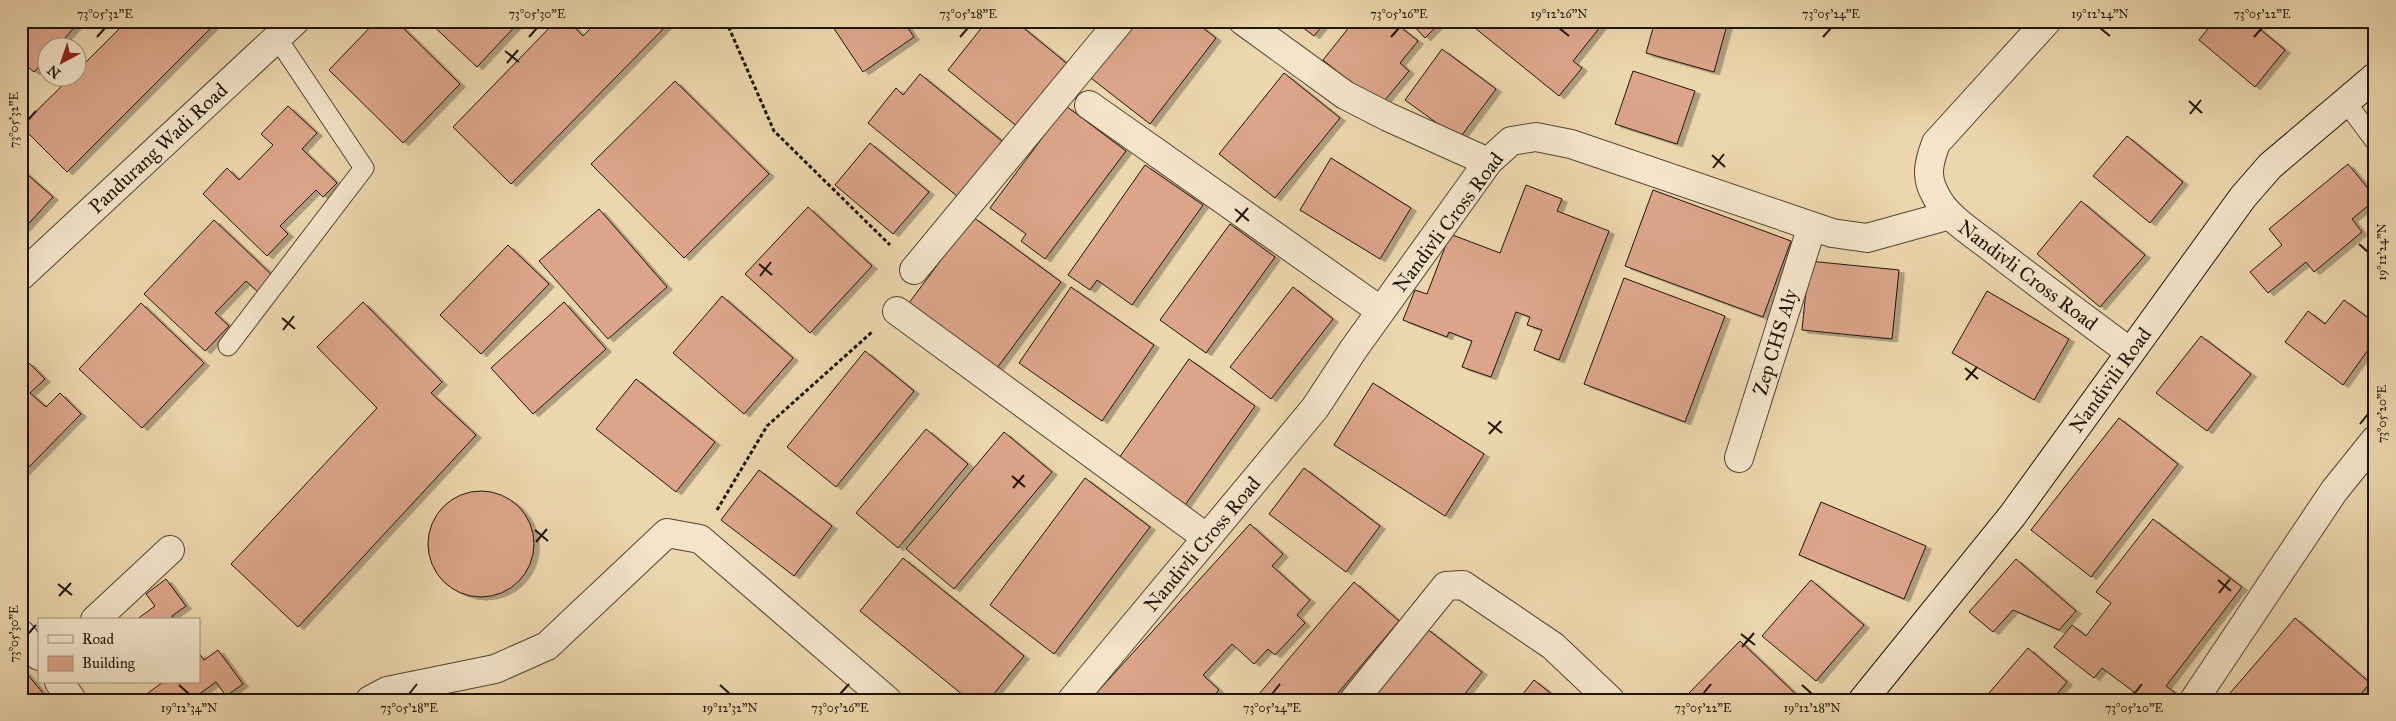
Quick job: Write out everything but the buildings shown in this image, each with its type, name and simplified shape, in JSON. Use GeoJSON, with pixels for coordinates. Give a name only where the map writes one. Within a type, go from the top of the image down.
{"type":"FeatureCollection","features":[{"type":"Feature","properties":{"kind":"street"},"geometry":{"type":"LineString","coordinates":[[914,270],[1120,21]]}},
{"type":"Feature","properties":{"kind":"street"},"geometry":{"type":"LineString","coordinates":[[1243,21],[1345,95],[1488,162]]}},
{"type":"Feature","properties":{"kind":"street"},"geometry":{"type":"LineString","coordinates":[[1950,215],[1935,195],[1929,179],[1928,164],[1936,143],[2047,21]]}},
{"type":"Feature","properties":{"kind":"street","name":"Pandurang Wadi Road"},"geometry":{"type":"LineString","coordinates":[[21,276],[286,30]]}},
{"type":"Feature","properties":{"kind":"street","name":"Nandivili Road"},"geometry":{"type":"LineString","coordinates":[[1863,700],[2012,516],[2243,197],[2270,166],[2375,77]]}},
{"type":"Feature","properties":{"kind":"street"},"geometry":{"type":"LineString","coordinates":[[1089,105],[1382,311]]}},
{"type":"Feature","properties":{"kind":"street","name":"Nandivli Cross Road"},"geometry":{"type":"LineString","coordinates":[[1072,700],[1315,408],[1488,162],[1511,141],[1536,136],[1571,144],[1832,233],[1867,238],[1950,215],[2042,288],[2130,352]]}},
{"type":"Feature","properties":{"kind":"street","name":"Zep CHS Aly"},"geometry":{"type":"LineString","coordinates":[[1739,458],[1812,226]]}},
{"type":"Feature","properties":{"kind":"street"},"geometry":{"type":"LineString","coordinates":[[897,311],[1207,538]]}},
{"type":"Feature","properties":{"kind":"street"},"geometry":{"type":"LineString","coordinates":[[2194,700],[2334,491],[2375,440]]}},
{"type":"Feature","properties":{"kind":"street"},"geometry":{"type":"LineString","coordinates":[[370,700],[387,691],[495,669],[547,646],[667,533],[700,538],[887,700]]}},
{"type":"Feature","properties":{"kind":"street"},"geometry":{"type":"LineString","coordinates":[[97,618],[170,550]]}},
{"type":"Feature","properties":{"kind":"street"},"geometry":{"type":"LineString","coordinates":[[1354,700],[1446,586],[1463,585],[1553,646],[1610,700]]}},
{"type":"Feature","properties":{"kind":"street"},"geometry":{"type":"LineString","coordinates":[[21,634],[38,655]]}},
{"type":"Feature","properties":{"kind":"street"},"geometry":{"type":"LineString","coordinates":[[60,684],[72,700]]}},
{"type":"Feature","properties":{"kind":"lane"},"geometry":{"type":"LineString","coordinates":[[228,346],[364,168],[286,30]]}},
{"type":"Feature","properties":{"kind":"lane"},"geometry":{"type":"LineString","coordinates":[[2345,101],[2375,141]]}},
{"type":"Feature","properties":{"kind":"path"},"geometry":{"type":"LineString","coordinates":[[726,21],[774,130],[865,218],[914,270]]}},
{"type":"Feature","properties":{"kind":"path"},"geometry":{"type":"LineString","coordinates":[[700,538],[767,426],[839,360],[897,311]]}}]}
